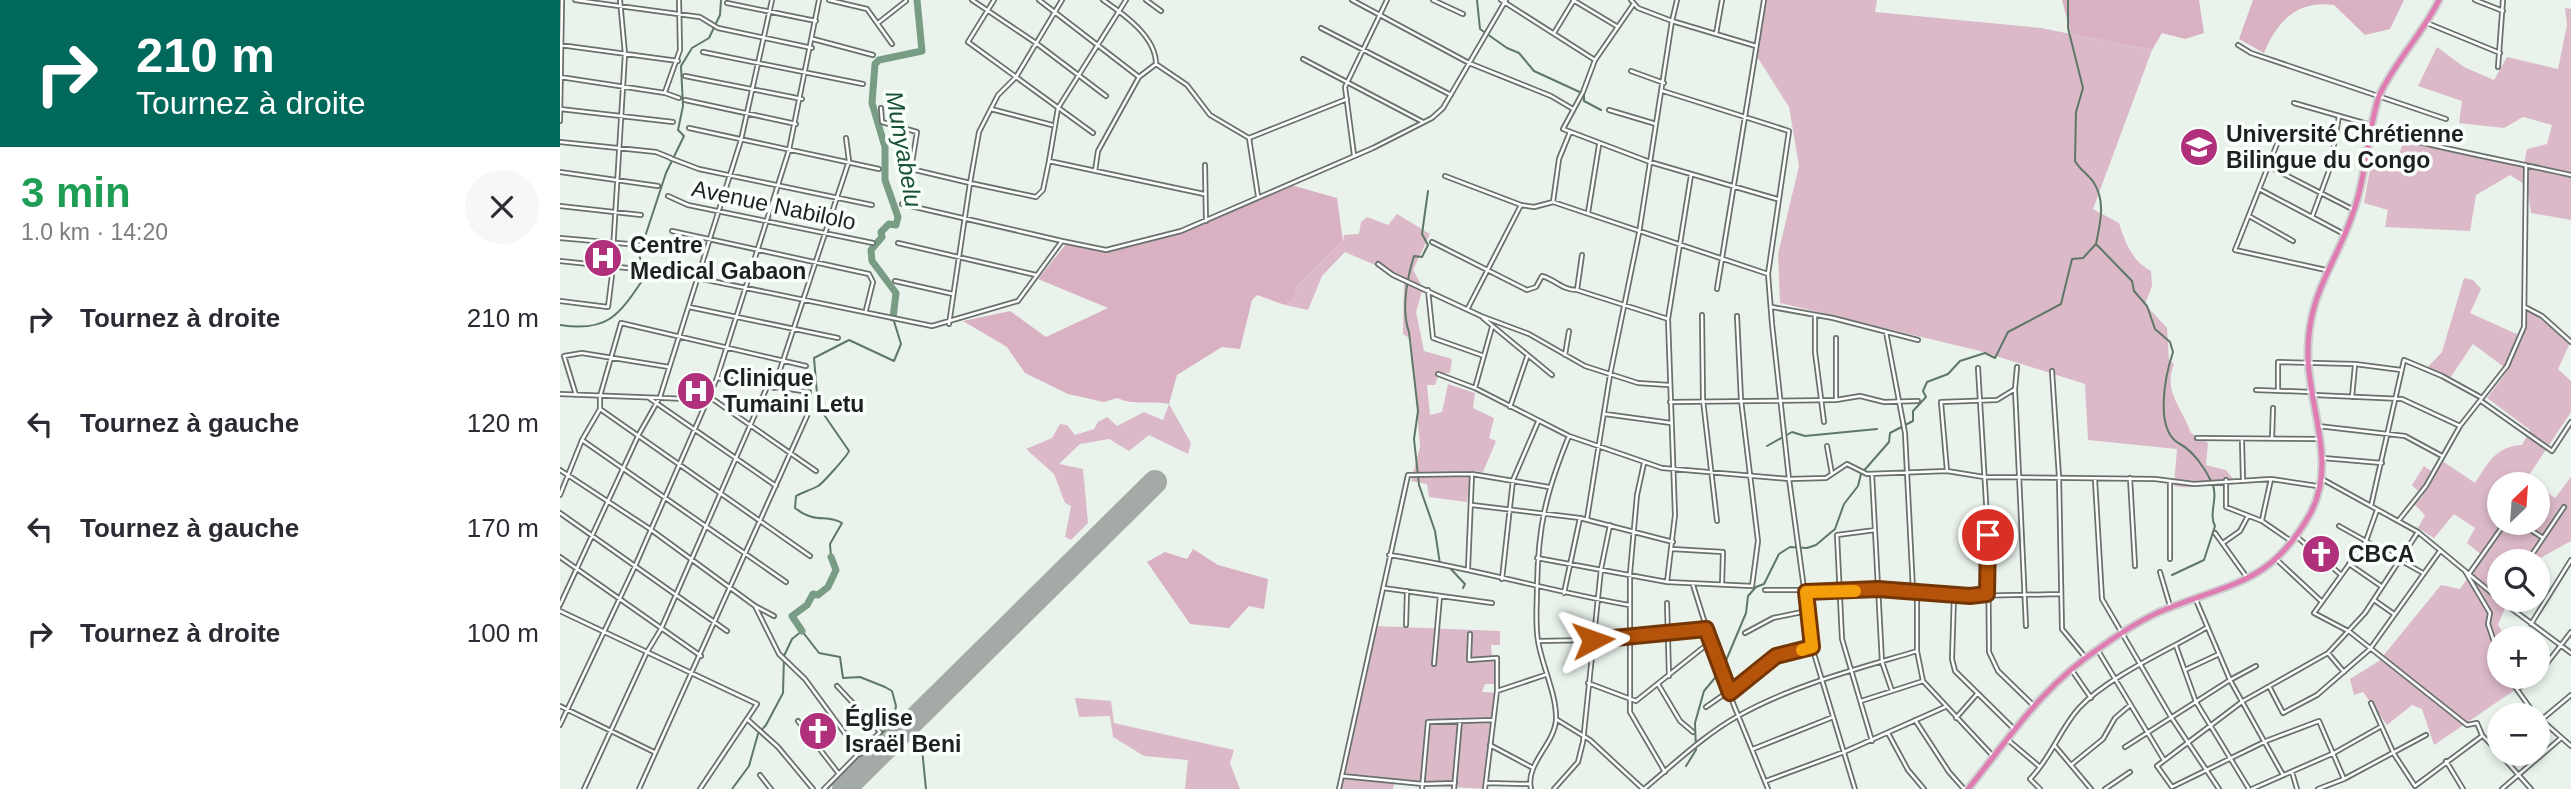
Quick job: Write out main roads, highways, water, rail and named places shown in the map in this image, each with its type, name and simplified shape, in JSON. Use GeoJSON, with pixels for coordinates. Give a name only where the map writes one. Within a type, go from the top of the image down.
{"type":"FeatureCollection","features":[{"type":"Feature","properties":{"kind":"highway"},"geometry":{"type":"LineString","coordinates":[[1966,789],[2033,705],[2071,669],[2121,633],[2171,607],[2248,580],[2275,559],[2294,538],[2310,514],[2322,479],[2323,458],[2308,362],[2311,313],[2326,270],[2354,210],[2379,96],[2387,79],[2427,23],[2439,0]]}},
{"type":"Feature","properties":{"kind":"waterway"},"geometry":{"type":"LineString","coordinates":[[560,325],[577,327],[602,323],[621,310],[646,275],[639,255],[666,173],[684,136],[678,130],[683,106],[681,66],[692,48],[709,38],[720,15],[721,0]]}},
{"type":"Feature","properties":{"kind":"waterway","name":"Munyabelu"},"geometry":{"type":"LineString","coordinates":[[893,318],[896,293],[872,261],[871,250],[882,237],[881,232],[889,224],[896,225],[898,217],[885,180],[885,147],[872,103],[875,64],[879,60],[922,51],[917,0]]}},
{"type":"Feature","properties":{"kind":"waterway"},"geometry":{"type":"LineString","coordinates":[[1477,0],[1480,29],[1519,53],[1534,71],[1584,94],[1584,101],[1601,110]]}},
{"type":"Feature","properties":{"kind":"waterway"},"geometry":{"type":"LineString","coordinates":[[1722,670],[1746,613],[1748,596],[1756,587],[1764,584],[1779,554],[1790,547],[1807,548],[1816,545],[1835,529],[1844,504],[1858,486],[1861,474],[1889,442],[1890,433],[1913,421],[1913,411],[1926,397],[1923,391],[1927,382],[1948,374],[1960,361],[1985,353],[1995,358],[2008,332],[2061,304],[2072,259],[2083,258],[2096,244],[2101,213],[2098,190],[2075,161],[2076,112],[2083,88],[2068,28],[2068,0]]}},
{"type":"Feature","properties":{"kind":"waterway"},"geometry":{"type":"LineString","coordinates":[[1428,191],[1422,234],[1428,245],[1422,257],[1414,256],[1407,284],[1405,314],[1418,411],[1414,439],[1419,485],[1435,531],[1440,564]]}},
{"type":"Feature","properties":{"kind":"waterway"},"geometry":{"type":"LineString","coordinates":[[2096,244],[2132,281],[2134,291],[2147,306],[2155,329],[2170,342],[2173,352],[2167,373],[2164,401],[2167,427],[2172,437],[2198,461],[2214,488],[2215,526],[2204,560],[2172,575]]}},
{"type":"Feature","properties":{"kind":"waterway"},"geometry":{"type":"LineString","coordinates":[[831,557],[830,544],[842,523],[809,516],[795,508],[796,496],[821,484],[849,451],[818,406],[814,358],[849,340],[894,361],[901,344],[893,318]]}},
{"type":"Feature","properties":{"kind":"waterway"},"geometry":{"type":"LineString","coordinates":[[1767,446],[1792,432],[1805,436],[1877,429]]}},
{"type":"Feature","properties":{"kind":"waterway","name":"Munyabelu"},"geometry":{"type":"LineString","coordinates":[[802,631],[792,616],[807,605],[813,594],[818,595],[828,587],[836,570],[831,557]]}},
{"type":"Feature","properties":{"kind":"waterway"},"geometry":{"type":"LineString","coordinates":[[1448,566],[1465,584],[1463,588]]}},
{"type":"Feature","properties":{"kind":"waterway"},"geometry":{"type":"LineString","coordinates":[[732,789],[749,766],[758,734],[766,725],[783,693],[784,656],[792,639],[802,631],[819,653],[840,657],[843,678],[860,677],[885,687],[892,691],[896,706],[893,722],[827,789]]}},
{"type":"Feature","properties":{"kind":"waterway"},"geometry":{"type":"LineString","coordinates":[[1686,766],[1696,750],[1695,723],[1704,691],[1719,673]]}},
{"type":"Feature","properties":{"kind":"waterway"},"geometry":{"type":"LineString","coordinates":[[921,739],[926,789]]}},
{"type":"Feature","properties":{"kind":"place","name":"Université Chrétienne Bilingue du Congo"},"geometry":{"type":"Point","coordinates":[2199,147]}},
{"type":"Feature","properties":{"kind":"place","name":"Centre Medical Gabaon"},"geometry":{"type":"Point","coordinates":[603,258]}},
{"type":"Feature","properties":{"kind":"place","name":"Clinique Tumaini Letu"},"geometry":{"type":"Point","coordinates":[696,391]}},
{"type":"Feature","properties":{"kind":"place","name":"CBCA"},"geometry":{"type":"Point","coordinates":[2321,554]}},
{"type":"Feature","properties":{"kind":"place","name":"Église Israël Beni"},"geometry":{"type":"Point","coordinates":[818,731]}}]}
